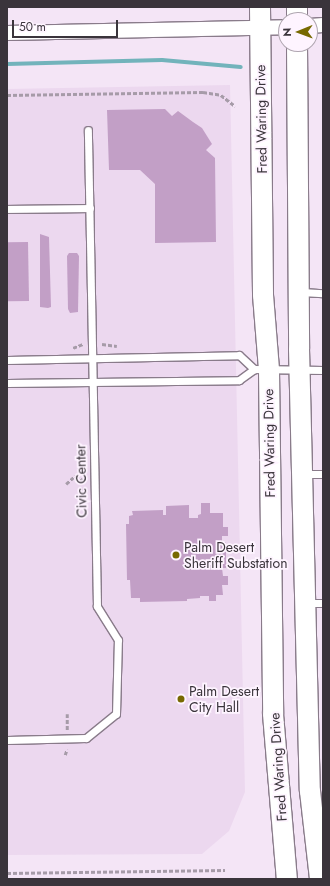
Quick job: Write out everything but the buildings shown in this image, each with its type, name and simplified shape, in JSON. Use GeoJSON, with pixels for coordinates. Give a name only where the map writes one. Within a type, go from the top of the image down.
{"type":"FeatureCollection","features":[{"type":"Feature","properties":{"kind":"main road","name":"Fred Waring Drive"},"geometry":{"type":"LineString","coordinates":[[260,7],[263,295],[261,369],[274,714],[287,879]]}},
{"type":"Feature","properties":{"kind":"main road"},"geometry":{"type":"LineString","coordinates":[[297,52],[302,474],[314,603],[310,791],[320,879]]}},
{"type":"Feature","properties":{"kind":"street"},"geometry":{"type":"LineString","coordinates":[[7,34],[278,27]]}},
{"type":"Feature","properties":{"kind":"lane","name":"Civic Center"},"geometry":{"type":"LineString","coordinates":[[7,740],[86,738],[116,714],[118,640],[97,606],[91,383],[88,130]]}},
{"type":"Feature","properties":{"kind":"lane"},"geometry":{"type":"LineString","coordinates":[[7,209],[90,208]]}},
{"type":"Feature","properties":{"kind":"lane"},"geometry":{"type":"LineString","coordinates":[[299,292],[323,293]]}},
{"type":"Feature","properties":{"kind":"lane"},"geometry":{"type":"LineString","coordinates":[[7,360],[239,355],[261,369]]}},
{"type":"Feature","properties":{"kind":"lane"},"geometry":{"type":"LineString","coordinates":[[7,383],[239,380],[261,369],[323,370]]}},
{"type":"Feature","properties":{"kind":"lane"},"geometry":{"type":"LineString","coordinates":[[302,474],[323,474]]}},
{"type":"Feature","properties":{"kind":"path"},"geometry":{"type":"LineString","coordinates":[[7,95],[203,92],[221,95],[235,106]]}},
{"type":"Feature","properties":{"kind":"path"},"geometry":{"type":"LineString","coordinates":[[7,873],[225,870]]}},
{"type":"Feature","properties":{"kind":"shaded area"},"geometry":{"type":"Polygon","coordinates":[[[230,85],[245,792],[229,831],[202,854],[7,855],[7,89],[230,85]]]}},
{"type":"Feature","properties":{"kind":"waterway"},"geometry":{"type":"LineString","coordinates":[[7,64],[162,60],[241,67]]}},
{"type":"Feature","properties":{"kind":"place","name":"Palm Desert Sheriff Substation"},"geometry":{"type":"Point","coordinates":[176,555]}},
{"type":"Feature","properties":{"kind":"place","name":"Palm Desert City Hall"},"geometry":{"type":"Point","coordinates":[181,699]}}]}
